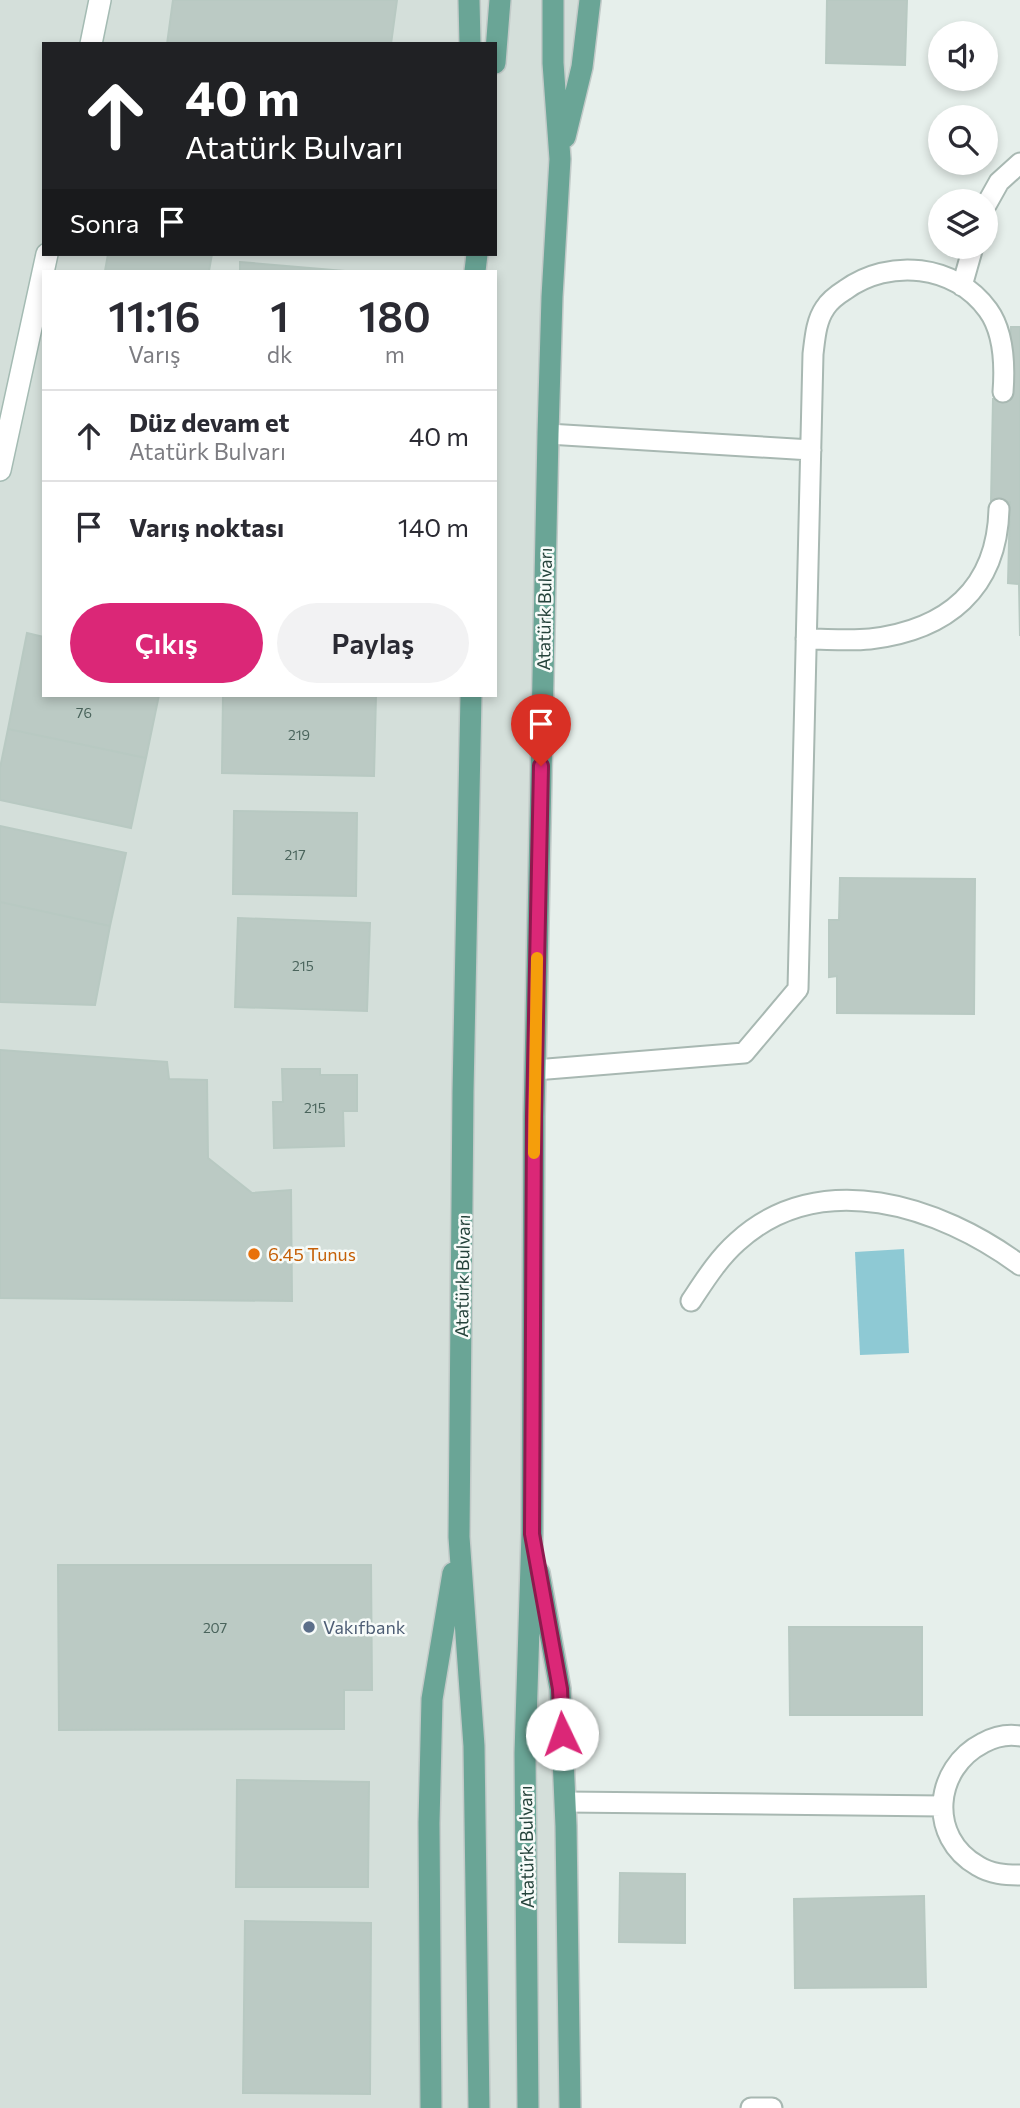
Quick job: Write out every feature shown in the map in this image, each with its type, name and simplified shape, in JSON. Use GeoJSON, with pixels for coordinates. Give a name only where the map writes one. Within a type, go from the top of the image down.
{"type":"FeatureCollection","features":[{"type":"Feature","properties":{"kind":"main road"},"geometry":{"type":"LineString","coordinates":[[469,0],[470,42]]}},
{"type":"Feature","properties":{"kind":"main road"},"geometry":{"type":"LineString","coordinates":[[497,42],[500,0]]}},
{"type":"Feature","properties":{"kind":"main road"},"geometry":{"type":"LineString","coordinates":[[553,0],[560,159]]}},
{"type":"Feature","properties":{"kind":"main road"},"geometry":{"type":"LineString","coordinates":[[560,159],[582,67],[590,0]]}},
{"type":"Feature","properties":{"kind":"main road","name":"Atatürk Bulvarı"},"geometry":{"type":"LineString","coordinates":[[528,2108],[525,1753],[532,1534],[535,1070],[548,434],[560,159]]}},
{"type":"Feature","properties":{"kind":"main road","name":"Atatürk Bulvarı"},"geometry":{"type":"LineString","coordinates":[[471,697],[459,1537],[474,1746],[479,2108]]}},
{"type":"Feature","properties":{"kind":"main road"},"geometry":{"type":"LineString","coordinates":[[532,1534],[560,1689],[565,1802],[570,2108]]}},
{"type":"Feature","properties":{"kind":"main road"},"geometry":{"type":"LineString","coordinates":[[431,2108],[429,1823],[432,1699],[459,1537]]}},
{"type":"Feature","properties":{"kind":"street"},"geometry":{"type":"LineString","coordinates":[[91,42],[100,0]]}},
{"type":"Feature","properties":{"kind":"street"},"geometry":{"type":"LineString","coordinates":[[0,470],[42,277]]}},
{"type":"Feature","properties":{"kind":"lane"},"geometry":{"type":"LineString","coordinates":[[995,189],[1020,163]]}},
{"type":"Feature","properties":{"kind":"lane"},"geometry":{"type":"LineString","coordinates":[[962,286],[970,259]]}},
{"type":"Feature","properties":{"kind":"lane"},"geometry":{"type":"LineString","coordinates":[[535,1070],[744,1053],[798,989],[815,336],[818,321],[831,300],[861,280],[888,271],[905,269],[922,270],[962,286],[980,301],[995,323],[1000,336],[1003,392]]}},
{"type":"Feature","properties":{"kind":"lane"},"geometry":{"type":"LineString","coordinates":[[548,434],[811,450]]}},
{"type":"Feature","properties":{"kind":"lane"},"geometry":{"type":"LineString","coordinates":[[806,639],[867,639],[886,636],[948,615],[962,604],[983,576],[996,540],[999,509]]}},
{"type":"Feature","properties":{"kind":"lane"},"geometry":{"type":"LineString","coordinates":[[691,1301],[718,1261],[745,1235],[778,1214],[799,1206],[824,1202],[886,1203],[922,1212],[994,1246],[1020,1265]]}},
{"type":"Feature","properties":{"kind":"lane"},"geometry":{"type":"LineString","coordinates":[[1020,1736],[990,1739],[971,1749],[955,1764],[946,1784],[942,1806],[946,1830],[959,1851],[978,1866],[1001,1875],[1020,1875]]}},
{"type":"Feature","properties":{"kind":"lane"},"geometry":{"type":"LineString","coordinates":[[565,1802],[942,1806]]}},
{"type":"Feature","properties":{"kind":"lane"},"geometry":{"type":"LineString","coordinates":[[751,2108],[772,2108]]}},
{"type":"Feature","properties":{"kind":"shaded area"},"geometry":{"type":"Polygon","coordinates":[[[0,0],[590,0],[560,159],[532,1533],[560,1689],[570,2108],[0,2108],[0,0]]]}},
{"type":"Feature","properties":{"kind":"water"},"geometry":{"type":"Polygon","coordinates":[[[904,1249],[909,1353],[860,1355],[855,1252],[904,1249]]]}},
{"type":"Feature","properties":{"kind":"building"},"geometry":{"type":"Polygon","coordinates":[[[173,0],[397,0],[391,42],[167,42],[173,0]]]}},
{"type":"Feature","properties":{"kind":"building"},"geometry":{"type":"Polygon","coordinates":[[[827,0],[907,0],[905,65],[826,63],[827,0]]]}},
{"type":"Feature","properties":{"kind":"building"},"geometry":{"type":"Polygon","coordinates":[[[108,256],[212,256],[209,270],[105,270],[108,256]]]}},
{"type":"Feature","properties":{"kind":"building"},"geometry":{"type":"Polygon","coordinates":[[[240,262],[333,270],[240,270],[240,262]]]}},
{"type":"Feature","properties":{"kind":"building"},"geometry":{"type":"Polygon","coordinates":[[[1011,327],[1020,327],[1020,636],[1019,584],[1008,583],[1010,502],[991,502],[993,399],[1010,399],[1011,327]]]}},
{"type":"Feature","properties":{"kind":"building"},"geometry":{"type":"Polygon","coordinates":[[[27,633],[42,637],[42,697],[159,697],[146,758],[8,729],[27,633]]]}},
{"type":"Feature","properties":{"kind":"building"},"geometry":{"type":"Polygon","coordinates":[[[223,697],[376,697],[374,776],[222,773],[223,697]]]}},
{"type":"Feature","properties":{"kind":"building"},"geometry":{"type":"Polygon","coordinates":[[[8,729],[146,758],[131,828],[0,800],[0,768],[8,729]]]}},
{"type":"Feature","properties":{"kind":"building"},"geometry":{"type":"Polygon","coordinates":[[[234,811],[357,813],[356,896],[233,894],[234,811]]]}},
{"type":"Feature","properties":{"kind":"building"},"geometry":{"type":"Polygon","coordinates":[[[0,826],[126,853],[110,926],[0,902],[0,826]]]}},
{"type":"Feature","properties":{"kind":"building"},"geometry":{"type":"Polygon","coordinates":[[[840,878],[975,879],[974,1014],[837,1013],[837,976],[829,977],[829,920],[839,920],[840,878]]]}},
{"type":"Feature","properties":{"kind":"building"},"geometry":{"type":"Polygon","coordinates":[[[0,902],[110,926],[95,1005],[0,1002],[0,902]]]}},
{"type":"Feature","properties":{"kind":"building"},"geometry":{"type":"Polygon","coordinates":[[[238,918],[370,923],[367,1011],[235,1007],[238,918]]]}},
{"type":"Feature","properties":{"kind":"building"},"geometry":{"type":"Polygon","coordinates":[[[0,1050],[167,1062],[169,1079],[207,1080],[208,1158],[252,1193],[291,1190],[292,1301],[0,1298],[0,1050]]]}},
{"type":"Feature","properties":{"kind":"building"},"geometry":{"type":"Polygon","coordinates":[[[282,1069],[320,1069],[320,1075],[357,1075],[357,1111],[343,1111],[344,1146],[274,1148],[273,1102],[283,1102],[282,1069]]]}},
{"type":"Feature","properties":{"kind":"building"},"geometry":{"type":"Polygon","coordinates":[[[58,1565],[371,1565],[372,1690],[344,1690],[344,1729],[59,1730],[58,1565]]]}},
{"type":"Feature","properties":{"kind":"building"},"geometry":{"type":"Polygon","coordinates":[[[789,1627],[922,1627],[922,1715],[790,1715],[789,1627]]]}},
{"type":"Feature","properties":{"kind":"building"},"geometry":{"type":"Polygon","coordinates":[[[237,1780],[369,1782],[368,1887],[236,1887],[237,1780]]]}},
{"type":"Feature","properties":{"kind":"building"},"geometry":{"type":"Polygon","coordinates":[[[620,1873],[685,1874],[685,1943],[619,1942],[620,1873]]]}},
{"type":"Feature","properties":{"kind":"building"},"geometry":{"type":"Polygon","coordinates":[[[924,1896],[926,1987],[795,1988],[794,1899],[924,1896]]]}},
{"type":"Feature","properties":{"kind":"building"},"geometry":{"type":"Polygon","coordinates":[[[245,1921],[371,1923],[370,2094],[243,2093],[245,1921]]]}},
{"type":"Feature","properties":{"kind":"slow traffic"},"geometry":{"type":"LineString","coordinates":[[534,1153],[537,958]]}},
{"type":"Feature","properties":{"kind":"place","name":"6.45 Tunus"},"geometry":{"type":"Point","coordinates":[254,1254]}},
{"type":"Feature","properties":{"kind":"place","name":"Vakıfbank"},"geometry":{"type":"Point","coordinates":[309,1627]}},
{"type":"Feature","properties":{"kind":"route"},"geometry":{"type":"LineString","coordinates":[[541,766],[534,1117],[532,1534],[560,1689],[562,1734]]}}]}
